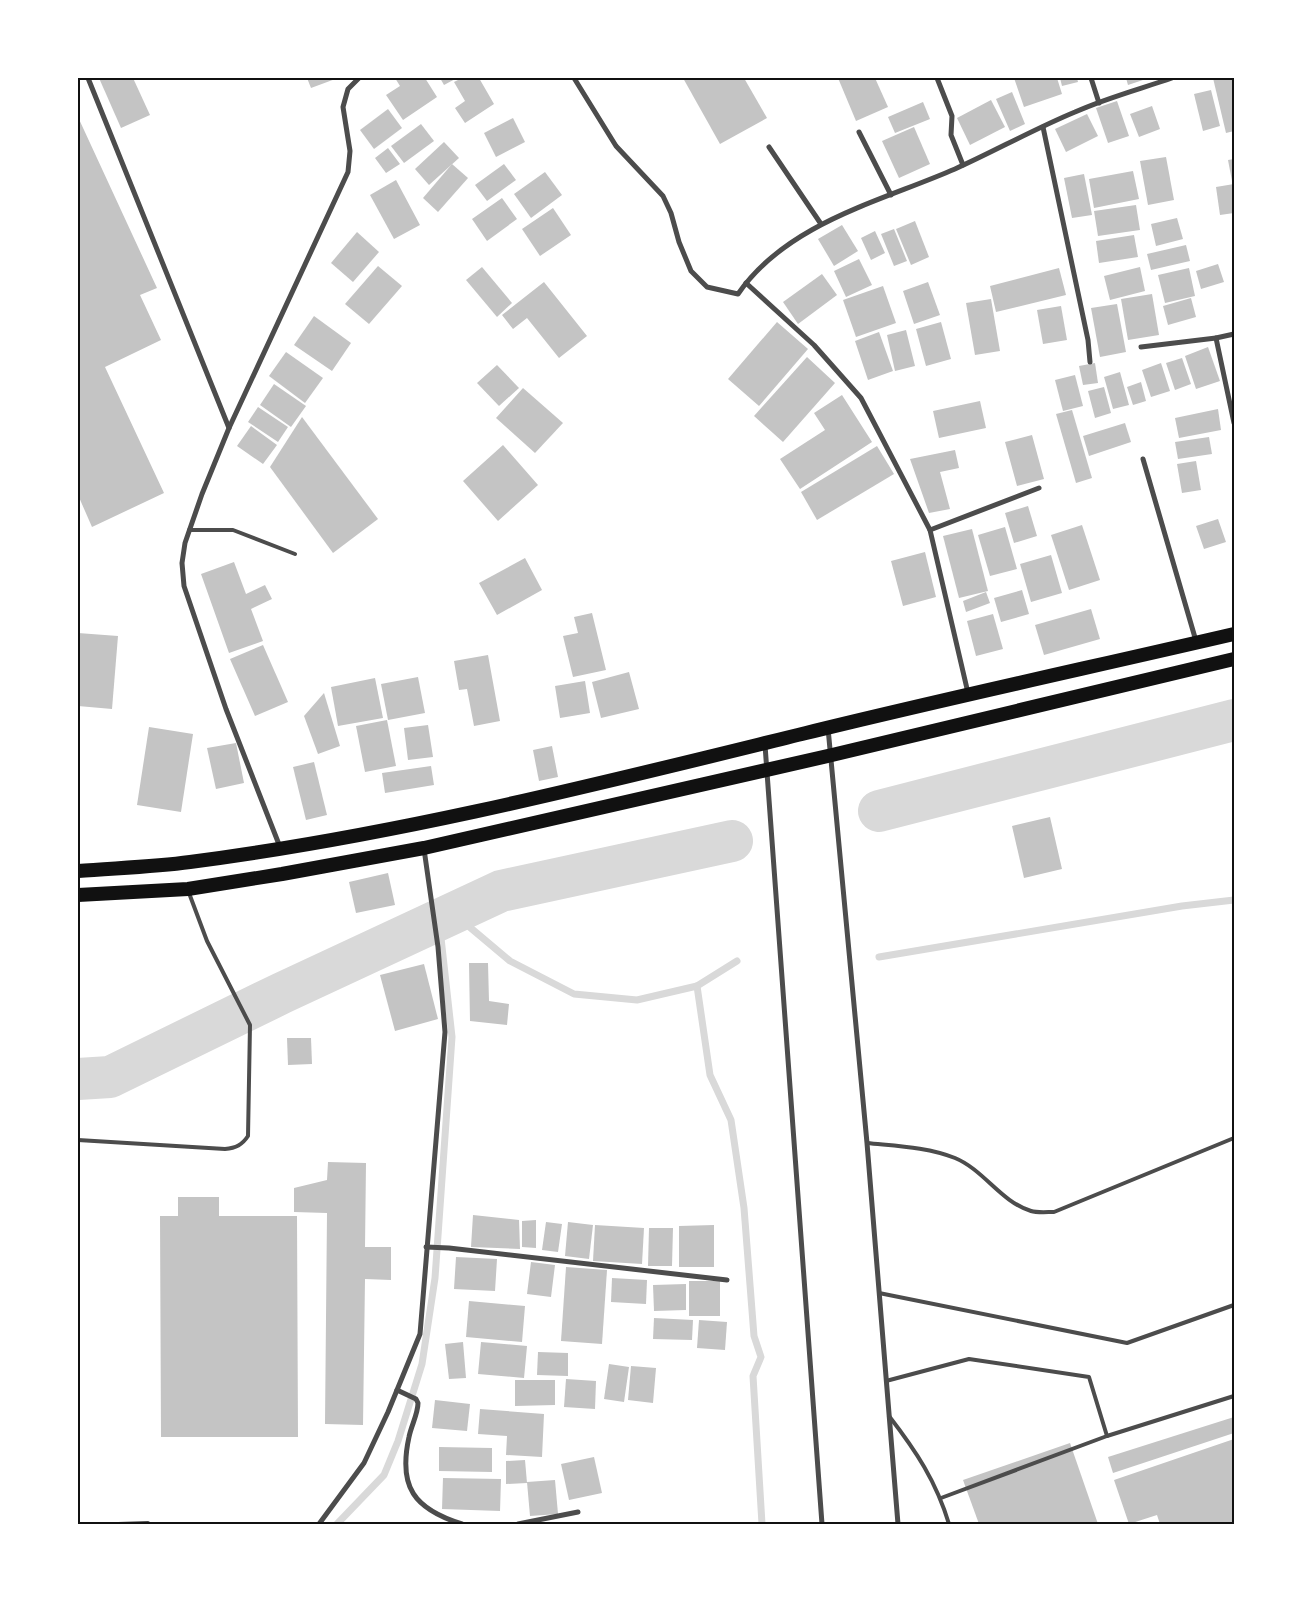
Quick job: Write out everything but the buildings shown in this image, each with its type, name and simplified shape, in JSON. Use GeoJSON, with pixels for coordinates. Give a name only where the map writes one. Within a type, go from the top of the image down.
{"type":"FeatureCollection","features":[{"type":"Feature","properties":{"kind":"highway"},"geometry":{"type":"LineString","coordinates":[[78,871],[186,863],[281,849],[505,806],[968,694],[1234,634]]}},
{"type":"Feature","properties":{"kind":"highway"},"geometry":{"type":"LineString","coordinates":[[78,895],[188,888],[282,874],[424,848],[832,755],[1234,659]]}},
{"type":"Feature","properties":{"kind":"street"},"geometry":{"type":"LineString","coordinates":[[88,78],[230,428]]}},
{"type":"Feature","properties":{"kind":"street"},"geometry":{"type":"LineString","coordinates":[[281,849],[226,709],[184,586],[182,563],[189,530],[230,428],[348,172],[350,151],[343,107],[348,88],[359,78]]}},
{"type":"Feature","properties":{"kind":"street"},"geometry":{"type":"LineString","coordinates":[[574,78],[616,146],[663,196],[691,271],[707,287],[738,294],[746,283],[780,250],[822,224],[963,165],[1100,103],[1172,78]]}},
{"type":"Feature","properties":{"kind":"street"},"geometry":{"type":"LineString","coordinates":[[936,78],[952,116],[951,135],[963,165]]}},
{"type":"Feature","properties":{"kind":"street"},"geometry":{"type":"LineString","coordinates":[[1091,78],[1100,103]]}},
{"type":"Feature","properties":{"kind":"street"},"geometry":{"type":"LineString","coordinates":[[1044,127],[1088,340],[1090,362]]}},
{"type":"Feature","properties":{"kind":"street"},"geometry":{"type":"LineString","coordinates":[[859,132],[891,195]]}},
{"type":"Feature","properties":{"kind":"street"},"geometry":{"type":"LineString","coordinates":[[769,147],[822,224]]}},
{"type":"Feature","properties":{"kind":"street"},"geometry":{"type":"LineString","coordinates":[[746,283],[814,345],[861,398],[930,530],[968,694]]}},
{"type":"Feature","properties":{"kind":"street"},"geometry":{"type":"LineString","coordinates":[[1141,347],[1234,334]]}},
{"type":"Feature","properties":{"kind":"street"},"geometry":{"type":"LineString","coordinates":[[1216,338],[1234,423]]}},
{"type":"Feature","properties":{"kind":"street"},"geometry":{"type":"LineString","coordinates":[[1143,459],[1197,643]]}},
{"type":"Feature","properties":{"kind":"street"},"geometry":{"type":"LineString","coordinates":[[930,530],[1039,488]]}},
{"type":"Feature","properties":{"kind":"street"},"geometry":{"type":"LineString","coordinates":[[828,728],[867,1142],[898,1524]]}},
{"type":"Feature","properties":{"kind":"street"},"geometry":{"type":"LineString","coordinates":[[765,743],[822,1524]]}},
{"type":"Feature","properties":{"kind":"street"},"geometry":{"type":"LineString","coordinates":[[319,1524],[364,1463],[420,1334],[445,1032],[438,947],[424,848]]}},
{"type":"Feature","properties":{"kind":"street"},"geometry":{"type":"LineString","coordinates":[[426,1248],[449,1248],[727,1280]]}},
{"type":"Feature","properties":{"kind":"street"},"geometry":{"type":"LineString","coordinates":[[397,1390],[416,1399],[418,1406],[409,1437],[406,1459],[410,1488],[414,1497],[424,1506],[462,1524]]}},
{"type":"Feature","properties":{"kind":"street"},"geometry":{"type":"LineString","coordinates":[[518,1524],[578,1512]]}},
{"type":"Feature","properties":{"kind":"lane"},"geometry":{"type":"LineString","coordinates":[[189,530],[233,530],[295,554]]}},
{"type":"Feature","properties":{"kind":"lane"},"geometry":{"type":"LineString","coordinates":[[78,1140],[225,1149],[243,1144],[248,1136],[249,1022],[207,940],[188,888]]}},
{"type":"Feature","properties":{"kind":"lane"},"geometry":{"type":"LineString","coordinates":[[867,1142],[927,1150],[956,1158],[981,1174],[1012,1202],[1032,1212],[1054,1212],[1234,1138]]}},
{"type":"Feature","properties":{"kind":"lane"},"geometry":{"type":"LineString","coordinates":[[879,1293],[1127,1343],[1234,1305]]}},
{"type":"Feature","properties":{"kind":"lane"},"geometry":{"type":"LineString","coordinates":[[886,1381],[970,1360],[1089,1377],[1107,1436]]}},
{"type":"Feature","properties":{"kind":"lane"},"geometry":{"type":"LineString","coordinates":[[941,1498],[1107,1436],[1234,1396]]}},
{"type":"Feature","properties":{"kind":"lane"},"geometry":{"type":"LineString","coordinates":[[889,1415],[919,1454],[941,1498],[949,1524]]}},
{"type":"Feature","properties":{"kind":"lane"},"geometry":{"type":"LineString","coordinates":[[118,1524],[148,1523]]}},
{"type":"Feature","properties":{"kind":"waterway"},"geometry":{"type":"LineString","coordinates":[[879,811],[1234,720]]}},
{"type":"Feature","properties":{"kind":"waterway"},"geometry":{"type":"LineString","coordinates":[[78,1079],[110,1077],[282,993],[501,891],[732,841]]}},
{"type":"Feature","properties":{"kind":"waterway"},"geometry":{"type":"LineString","coordinates":[[879,957],[1182,906],[1234,900]]}},
{"type":"Feature","properties":{"kind":"waterway"},"geometry":{"type":"LineString","coordinates":[[459,911],[466,924],[510,961],[574,994],[637,1000],[697,986],[737,961]]}},
{"type":"Feature","properties":{"kind":"waterway"},"geometry":{"type":"LineString","coordinates":[[337,1524],[384,1475],[398,1441],[422,1364],[435,1278],[452,1037],[439,920]]}},
{"type":"Feature","properties":{"kind":"waterway"},"geometry":{"type":"LineString","coordinates":[[697,986],[710,1075],[731,1120],[744,1208],[754,1336],[761,1357],[753,1376],[762,1524]]}}]}
